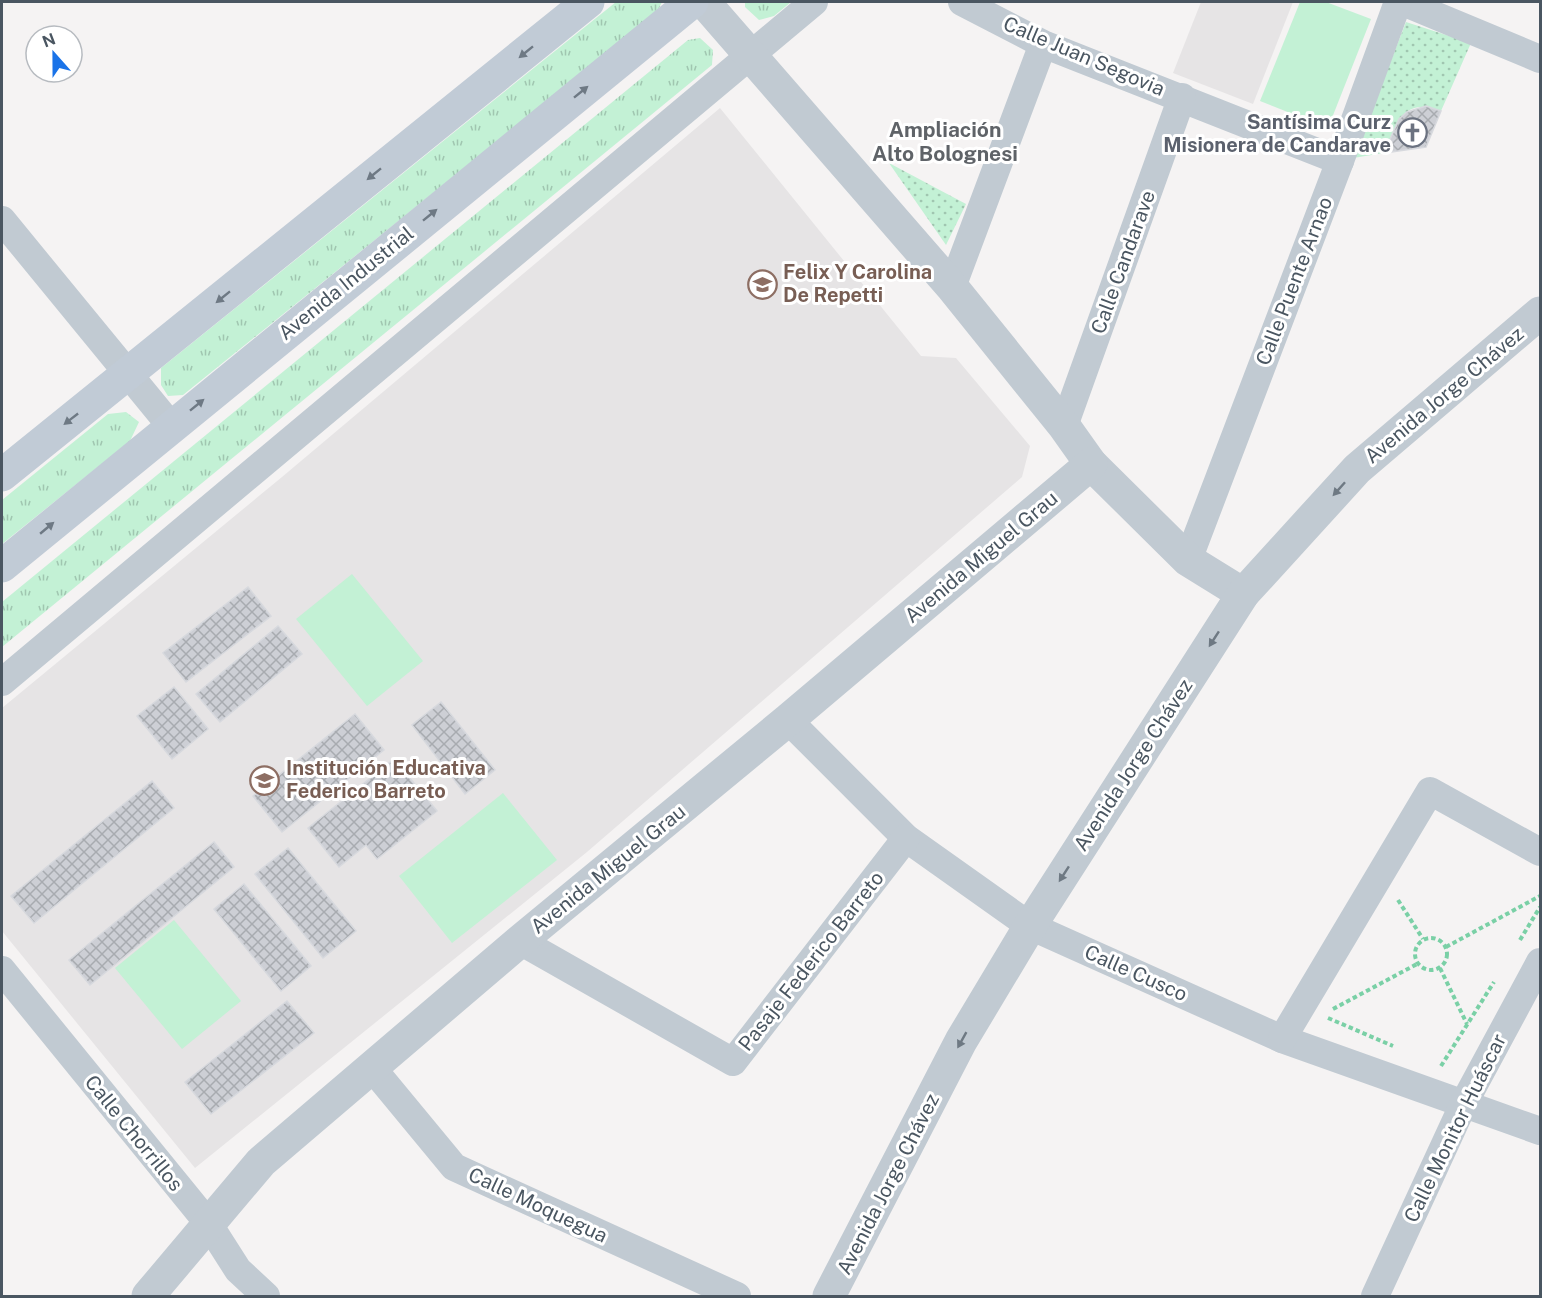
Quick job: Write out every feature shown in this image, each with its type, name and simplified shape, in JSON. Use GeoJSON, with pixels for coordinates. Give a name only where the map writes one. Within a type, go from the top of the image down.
{"type":"FeatureCollection","features":[{"type":"Feature","properties":{"kind":"main road"},"geometry":{"type":"LineString","coordinates":[[2,475],[588,2]]}},
{"type":"Feature","properties":{"kind":"main road","name":"Avenida Industrial"},"geometry":{"type":"LineString","coordinates":[[2,566],[692,2]]}},
{"type":"Feature","properties":{"kind":"street"},"geometry":{"type":"LineString","coordinates":[[704,2],[952,287],[1064,426],[1091,464],[1188,560],[1243,594]]}},
{"type":"Feature","properties":{"kind":"street"},"geometry":{"type":"LineString","coordinates":[[2,682],[814,2]]}},
{"type":"Feature","properties":{"kind":"street","name":"Calle Juan Segovia"},"geometry":{"type":"LineString","coordinates":[[962,2],[1043,44],[1340,161]]}},
{"type":"Feature","properties":{"kind":"street","name":"Calle Puente Arnao"},"geometry":{"type":"LineString","coordinates":[[1188,560],[1398,2]]}},
{"type":"Feature","properties":{"kind":"street"},"geometry":{"type":"LineString","coordinates":[[1403,2],[1540,59]]}},
{"type":"Feature","properties":{"kind":"street"},"geometry":{"type":"LineString","coordinates":[[952,287],[1043,44]]}},
{"type":"Feature","properties":{"kind":"street","name":"Calle Candarave"},"geometry":{"type":"LineString","coordinates":[[1064,426],[1182,97]]}},
{"type":"Feature","properties":{"kind":"street"},"geometry":{"type":"LineString","coordinates":[[2,220],[171,426]]}},
{"type":"Feature","properties":{"kind":"street","name":"Avenida Jorge Chávez"},"geometry":{"type":"LineString","coordinates":[[829,1296],[961,1041],[1030,926],[1243,594],[1357,469],[1540,313]]}},
{"type":"Feature","properties":{"kind":"street","name":"Avenida Miguel Grau"},"geometry":{"type":"LineString","coordinates":[[148,1296],[261,1162],[373,1069],[520,940],[788,720],[1091,464]]}},
{"type":"Feature","properties":{"kind":"street","name":"Calle Cusco"},"geometry":{"type":"LineString","coordinates":[[788,720],[906,838],[1030,926],[1282,1039],[1540,1131]]}},
{"type":"Feature","properties":{"kind":"street"},"geometry":{"type":"LineString","coordinates":[[1282,1039],[1430,791],[1540,852]]}},
{"type":"Feature","properties":{"kind":"street","name":"Pasaje Federico Barreto"},"geometry":{"type":"LineString","coordinates":[[520,940],[733,1062],[906,838]]}},
{"type":"Feature","properties":{"kind":"street","name":"Calle Monitor Huáscar"},"geometry":{"type":"LineString","coordinates":[[1374,1296],[1464,1103],[1540,962]]}},
{"type":"Feature","properties":{"kind":"street","name":"Calle Chorrillos"},"geometry":{"type":"LineString","coordinates":[[2,970],[208,1223],[238,1270],[266,1296]]}},
{"type":"Feature","properties":{"kind":"street","name":"Calle Moquegua"},"geometry":{"type":"LineString","coordinates":[[373,1069],[454,1167],[737,1296]]}},
{"type":"Feature","properties":{"kind":"path"},"geometry":{"type":"LineString","coordinates":[[1389,906],[1396,896],[1424,939]]}},
{"type":"Feature","properties":{"kind":"path"},"geometry":{"type":"LineString","coordinates":[[1446,947],[1540,896]]}},
{"type":"Feature","properties":{"kind":"path"},"geometry":{"type":"LineString","coordinates":[[1516,946],[1540,907]]}},
{"type":"Feature","properties":{"kind":"path"},"geometry":{"type":"LineString","coordinates":[[1433,938],[1443,942],[1446,947],[1447,961],[1440,968],[1432,971],[1424,970],[1417,964],[1415,950],[1424,939],[1433,938]]}},
{"type":"Feature","properties":{"kind":"path"},"geometry":{"type":"LineString","coordinates":[[1398,1048],[1322,1015],[1417,964]]}},
{"type":"Feature","properties":{"kind":"path"},"geometry":{"type":"LineString","coordinates":[[1440,968],[1468,1025]]}},
{"type":"Feature","properties":{"kind":"path"},"geometry":{"type":"LineString","coordinates":[[1431,1062],[1442,1067],[1498,976]]}},
{"type":"Feature","properties":{"kind":"shaded area"},"geometry":{"type":"Polygon","coordinates":[[[1201,2],[1293,2],[1253,104],[1173,73],[1201,2]]]}},
{"type":"Feature","properties":{"kind":"shaded area"},"geometry":{"type":"Polygon","coordinates":[[[720,108],[921,356],[956,358],[1030,446],[1022,477],[587,852],[195,1168],[2,931],[2,708],[282,477],[720,108]]]}},
{"type":"Feature","properties":{"kind":"green space"},"geometry":{"type":"Polygon","coordinates":[[[616,2],[662,2],[657,12],[183,395],[168,396],[161,385],[161,368],[616,2]]]}},
{"type":"Feature","properties":{"kind":"green space"},"geometry":{"type":"Polygon","coordinates":[[[745,2],[791,2],[774,16],[759,20],[745,7],[745,2]]]}},
{"type":"Feature","properties":{"kind":"green space"},"geometry":{"type":"Polygon","coordinates":[[[1300,2],[1326,2],[1371,19],[1328,128],[1260,101],[1300,2]]]}},
{"type":"Feature","properties":{"kind":"green space"},"geometry":{"type":"Polygon","coordinates":[[[1406,22],[1471,43],[1441,111],[1417,107],[1409,110],[1397,123],[1384,153],[1353,158],[1406,22]]]}},
{"type":"Feature","properties":{"kind":"green space"},"geometry":{"type":"Polygon","coordinates":[[[700,38],[713,50],[712,65],[2,647],[2,602],[688,40],[700,38]]]}},
{"type":"Feature","properties":{"kind":"green space"},"geometry":{"type":"Polygon","coordinates":[[[889,163],[966,204],[946,245],[889,163]]]}},
{"type":"Feature","properties":{"kind":"green space"},"geometry":{"type":"Polygon","coordinates":[[[126,412],[139,422],[130,441],[2,544],[2,500],[108,414],[126,412]]]}},
{"type":"Feature","properties":{"kind":"green space"},"geometry":{"type":"Polygon","coordinates":[[[352,574],[423,661],[367,706],[296,619],[352,574]]]}},
{"type":"Feature","properties":{"kind":"green space"},"geometry":{"type":"Polygon","coordinates":[[[503,793],[557,860],[452,943],[399,876],[503,793]]]}},
{"type":"Feature","properties":{"kind":"green space"},"geometry":{"type":"Polygon","coordinates":[[[174,920],[241,1001],[182,1049],[115,968],[174,920]]]}},
{"type":"Feature","properties":{"kind":"building","name":"Santísima Curz Misionera de Candarave"},"geometry":{"type":"Polygon","coordinates":[[[1426,106],[1441,111],[1426,147],[1384,153],[1399,119],[1407,112],[1426,106]]]}},
{"type":"Feature","properties":{"kind":"building"},"geometry":{"type":"Polygon","coordinates":[[[248,587],[271,616],[186,682],[163,653],[248,587]]]}},
{"type":"Feature","properties":{"kind":"building"},"geometry":{"type":"Polygon","coordinates":[[[278,626],[302,654],[220,722],[196,694],[278,626]]]}},
{"type":"Feature","properties":{"kind":"building"},"geometry":{"type":"Polygon","coordinates":[[[174,687],[208,729],[172,759],[137,716],[174,687]]]}},
{"type":"Feature","properties":{"kind":"building"},"geometry":{"type":"Polygon","coordinates":[[[441,702],[495,770],[465,794],[412,725],[441,702]]]}},
{"type":"Feature","properties":{"kind":"building"},"geometry":{"type":"Polygon","coordinates":[[[355,714],[384,750],[282,832],[253,796],[355,714]]]}},
{"type":"Feature","properties":{"kind":"building"},"geometry":{"type":"Polygon","coordinates":[[[394,759],[437,811],[377,859],[366,845],[339,867],[308,828],[394,759]]]}},
{"type":"Feature","properties":{"kind":"building"},"geometry":{"type":"Polygon","coordinates":[[[152,781],[174,808],[34,923],[11,896],[152,781]]]}},
{"type":"Feature","properties":{"kind":"building"},"geometry":{"type":"Polygon","coordinates":[[[214,842],[234,867],[90,985],[69,960],[214,842]]]}},
{"type":"Feature","properties":{"kind":"building"},"geometry":{"type":"Polygon","coordinates":[[[288,848],[356,931],[323,958],[255,874],[288,848]]]}},
{"type":"Feature","properties":{"kind":"building"},"geometry":{"type":"Polygon","coordinates":[[[244,884],[311,966],[281,991],[214,909],[244,884]]]}},
{"type":"Feature","properties":{"kind":"building"},"geometry":{"type":"Polygon","coordinates":[[[287,1001],[314,1033],[211,1114],[185,1082],[287,1001]]]}},
{"type":"Feature","properties":{"kind":"place","name":"Santísima Curz Misionera de Candarave"},"geometry":{"type":"Point","coordinates":[1412,133]}},
{"type":"Feature","properties":{"kind":"place","name":"Felix Y Carolina De Repetti"},"geometry":{"type":"Point","coordinates":[762,284]}},
{"type":"Feature","properties":{"kind":"place","name":"Institución Educativa Federico Barreto"},"geometry":{"type":"Point","coordinates":[265,780]}},
{"type":"Feature","properties":{"kind":"district","name":"Ampliación Alto Bolognesi"},"geometry":{"type":"Point","coordinates":[945,141]}}]}
